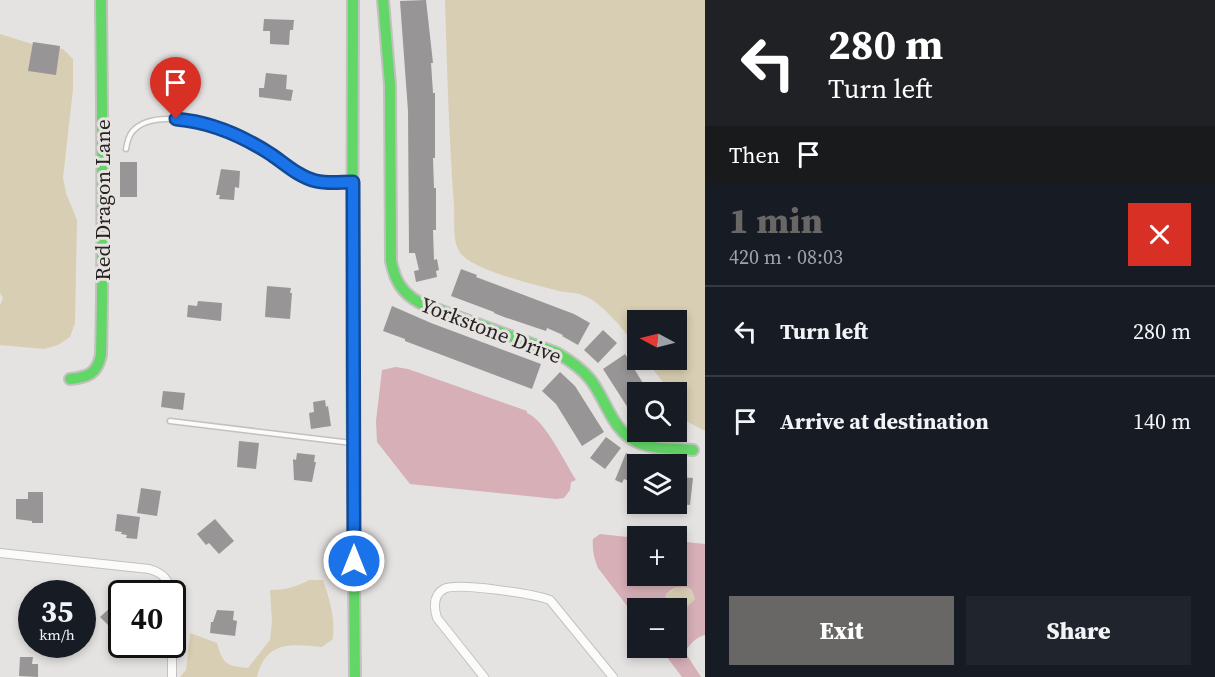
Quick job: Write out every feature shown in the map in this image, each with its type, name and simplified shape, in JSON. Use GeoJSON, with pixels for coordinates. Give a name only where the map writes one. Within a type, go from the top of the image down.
{"type":"FeatureCollection","features":[{"type":"Feature","properties":{"kind":"street","name":"Red Dragon Lane"},"geometry":{"type":"LineString","coordinates":[[70,379],[88,378],[100,366],[101,355],[104,244],[100,180],[102,155],[100,0]]}},
{"type":"Feature","properties":{"kind":"street"},"geometry":{"type":"LineString","coordinates":[[353,0],[355,677]]}},
{"type":"Feature","properties":{"kind":"street","name":"Yorkstone Drive"},"geometry":{"type":"LineString","coordinates":[[383,0],[390,85],[391,261],[399,288],[409,298],[420,303],[557,353],[572,362],[592,380],[621,429],[634,441],[648,445],[693,450]]}},
{"type":"Feature","properties":{"kind":"street"},"geometry":{"type":"LineString","coordinates":[[0,553],[148,569],[159,572],[167,580]]}},
{"type":"Feature","properties":{"kind":"street"},"geometry":{"type":"LineString","coordinates":[[484,677],[437,618],[434,609],[436,598],[443,590],[453,586],[540,596],[550,600],[614,677]]}},
{"type":"Feature","properties":{"kind":"street"},"geometry":{"type":"LineString","coordinates":[[172,658],[172,677]]}},
{"type":"Feature","properties":{"kind":"lane"},"geometry":{"type":"LineString","coordinates":[[126,149],[131,133],[138,127],[157,121],[186,120],[238,135],[314,181],[353,182]]}},
{"type":"Feature","properties":{"kind":"lane"},"geometry":{"type":"LineString","coordinates":[[170,421],[353,443]]}},
{"type":"Feature","properties":{"kind":"shaded area"},"geometry":{"type":"Polygon","coordinates":[[[445,0],[705,0],[705,431],[687,422],[687,382],[663,382],[654,370],[687,370],[687,310],[627,310],[627,335],[612,318],[589,298],[520,281],[489,270],[465,258],[459,251],[454,229],[445,0]]]}},
{"type":"Feature","properties":{"kind":"shaded area"},"geometry":{"type":"Polygon","coordinates":[[[0,34],[32,44],[63,49],[73,59],[73,89],[63,178],[66,193],[77,220],[75,323],[70,337],[58,345],[44,349],[0,345],[0,305],[3,298],[0,293],[0,34]]]}},
{"type":"Feature","properties":{"kind":"shaded area"},"geometry":{"type":"Polygon","coordinates":[[[396,367],[408,369],[527,411],[548,433],[576,480],[571,482],[570,490],[564,498],[556,499],[410,484],[377,442],[376,421],[382,370],[396,367]]]}},
{"type":"Feature","properties":{"kind":"shaded area"},"geometry":{"type":"Polygon","coordinates":[[[600,534],[627,537],[627,586],[687,586],[687,542],[705,544],[705,635],[699,637],[687,649],[687,607],[695,599],[691,589],[681,587],[672,589],[666,594],[665,598],[627,598],[627,606],[598,568],[593,539],[600,534]]]}},
{"type":"Feature","properties":{"kind":"shaded area"},"geometry":{"type":"Polygon","coordinates":[[[309,580],[323,580],[331,609],[333,639],[322,647],[291,645],[274,650],[261,665],[257,677],[180,677],[186,670],[190,633],[217,643],[226,663],[248,668],[270,640],[272,622],[270,590],[290,588],[309,580]]]}},
{"type":"Feature","properties":{"kind":"shaded area"},"geometry":{"type":"Polygon","coordinates":[[[678,587],[691,589],[695,599],[687,608],[687,598],[665,598],[666,594],[678,587]]]}},
{"type":"Feature","properties":{"kind":"shaded area"},"geometry":{"type":"Polygon","coordinates":[[[687,655],[701,677],[682,677],[668,658],[687,658],[687,655]]]}},
{"type":"Feature","properties":{"kind":"building"},"geometry":{"type":"Polygon","coordinates":[[[426,0],[433,63],[431,63],[433,93],[435,93],[435,158],[433,158],[436,230],[433,230],[434,260],[437,259],[439,270],[436,271],[437,277],[416,282],[414,271],[419,270],[415,253],[409,253],[408,111],[400,1],[426,0]]]}},
{"type":"Feature","properties":{"kind":"building"},"geometry":{"type":"Polygon","coordinates":[[[264,19],[294,20],[293,30],[290,30],[289,45],[270,44],[270,31],[263,31],[264,19]]]}},
{"type":"Feature","properties":{"kind":"building"},"geometry":{"type":"Polygon","coordinates":[[[33,42],[60,46],[56,75],[28,71],[33,42]]]}},
{"type":"Feature","properties":{"kind":"building"},"geometry":{"type":"Polygon","coordinates":[[[266,73],[287,75],[286,89],[293,90],[291,101],[259,97],[259,88],[264,88],[266,73]]]}},
{"type":"Feature","properties":{"kind":"building"},"geometry":{"type":"Polygon","coordinates":[[[120,162],[137,162],[137,197],[120,197],[120,162]]]}},
{"type":"Feature","properties":{"kind":"building"},"geometry":{"type":"Polygon","coordinates":[[[221,169],[240,171],[239,188],[235,187],[234,200],[219,199],[220,195],[216,195],[221,169]]]}},
{"type":"Feature","properties":{"kind":"building"},"geometry":{"type":"Polygon","coordinates":[[[461,269],[477,275],[476,277],[574,314],[590,323],[578,345],[547,328],[546,331],[504,317],[451,296],[461,269]]]}},
{"type":"Feature","properties":{"kind":"building"},"geometry":{"type":"Polygon","coordinates":[[[267,286],[291,288],[290,319],[265,317],[267,286]]]}},
{"type":"Feature","properties":{"kind":"building"},"geometry":{"type":"Polygon","coordinates":[[[198,301],[222,303],[221,321],[187,317],[188,305],[197,306],[198,301]]]}},
{"type":"Feature","properties":{"kind":"building"},"geometry":{"type":"Polygon","coordinates":[[[392,306],[541,364],[532,389],[383,331],[392,306]]]}},
{"type":"Feature","properties":{"kind":"building"},"geometry":{"type":"Polygon","coordinates":[[[603,330],[617,343],[598,363],[584,350],[603,330]]]}},
{"type":"Feature","properties":{"kind":"building"},"geometry":{"type":"Polygon","coordinates":[[[625,354],[627,370],[635,370],[642,382],[627,382],[627,406],[603,369],[625,354]]]}},
{"type":"Feature","properties":{"kind":"building"},"geometry":{"type":"Polygon","coordinates":[[[560,372],[575,386],[604,432],[582,446],[556,404],[542,391],[560,372]]]}},
{"type":"Feature","properties":{"kind":"building"},"geometry":{"type":"Polygon","coordinates":[[[163,391],[185,393],[183,410],[161,407],[163,391]]]}},
{"type":"Feature","properties":{"kind":"building"},"geometry":{"type":"Polygon","coordinates":[[[325,400],[331,426],[311,429],[309,413],[314,412],[313,402],[325,400]]]}},
{"type":"Feature","properties":{"kind":"building"},"geometry":{"type":"Polygon","coordinates":[[[606,437],[621,448],[605,469],[590,458],[606,437]]]}},
{"type":"Feature","properties":{"kind":"building"},"geometry":{"type":"Polygon","coordinates":[[[239,441],[259,443],[256,469],[237,467],[239,441]]]}},
{"type":"Feature","properties":{"kind":"building"},"geometry":{"type":"Polygon","coordinates":[[[297,453],[315,455],[312,482],[294,480],[293,459],[296,460],[297,453]]]}},
{"type":"Feature","properties":{"kind":"building"},"geometry":{"type":"Polygon","coordinates":[[[626,453],[628,454],[627,480],[624,479],[622,483],[615,480],[626,453]]]}},
{"type":"Feature","properties":{"kind":"building"},"geometry":{"type":"Polygon","coordinates":[[[687,478],[693,478],[690,505],[687,505],[687,478]]]}},
{"type":"Feature","properties":{"kind":"building"},"geometry":{"type":"Polygon","coordinates":[[[141,488],[161,491],[157,516],[137,513],[141,488]]]}},
{"type":"Feature","properties":{"kind":"building"},"geometry":{"type":"Polygon","coordinates":[[[28,492],[43,492],[43,523],[16,519],[16,499],[28,499],[28,492]]]}},
{"type":"Feature","properties":{"kind":"building"},"geometry":{"type":"Polygon","coordinates":[[[117,514],[140,517],[137,539],[126,538],[127,535],[115,531],[117,514]]]}},
{"type":"Feature","properties":{"kind":"building"},"geometry":{"type":"Polygon","coordinates":[[[215,519],[234,541],[219,554],[209,543],[206,545],[197,534],[215,519]]]}},
{"type":"Feature","properties":{"kind":"building"},"geometry":{"type":"Polygon","coordinates":[[[108,610],[108,625],[100,617],[108,610]]]}},
{"type":"Feature","properties":{"kind":"building"},"geometry":{"type":"Polygon","coordinates":[[[217,610],[234,611],[233,620],[237,621],[235,636],[210,633],[211,622],[217,610]]]}},
{"type":"Feature","properties":{"kind":"building"},"geometry":{"type":"Polygon","coordinates":[[[20,658],[33,658],[32,664],[38,664],[38,677],[19,676],[20,658]]]}},
{"type":"Feature","properties":{"kind":"traffic: fast"},"geometry":{"type":"LineString","coordinates":[[70,379],[91,373],[97,366],[101,355],[103,222],[101,0]]}},
{"type":"Feature","properties":{"kind":"traffic: fast"},"geometry":{"type":"LineString","coordinates":[[353,0],[352,364],[355,677]]}},
{"type":"Feature","properties":{"kind":"traffic: fast"},"geometry":{"type":"LineString","coordinates":[[383,0],[390,85],[391,261],[400,286],[420,303],[566,358],[590,379],[615,423],[628,437],[644,445],[657,448],[693,450]]}},
{"type":"Feature","properties":{"kind":"route"},"geometry":{"type":"LineString","coordinates":[[176,119],[238,135],[314,181],[353,182],[354,561]]}}]}
